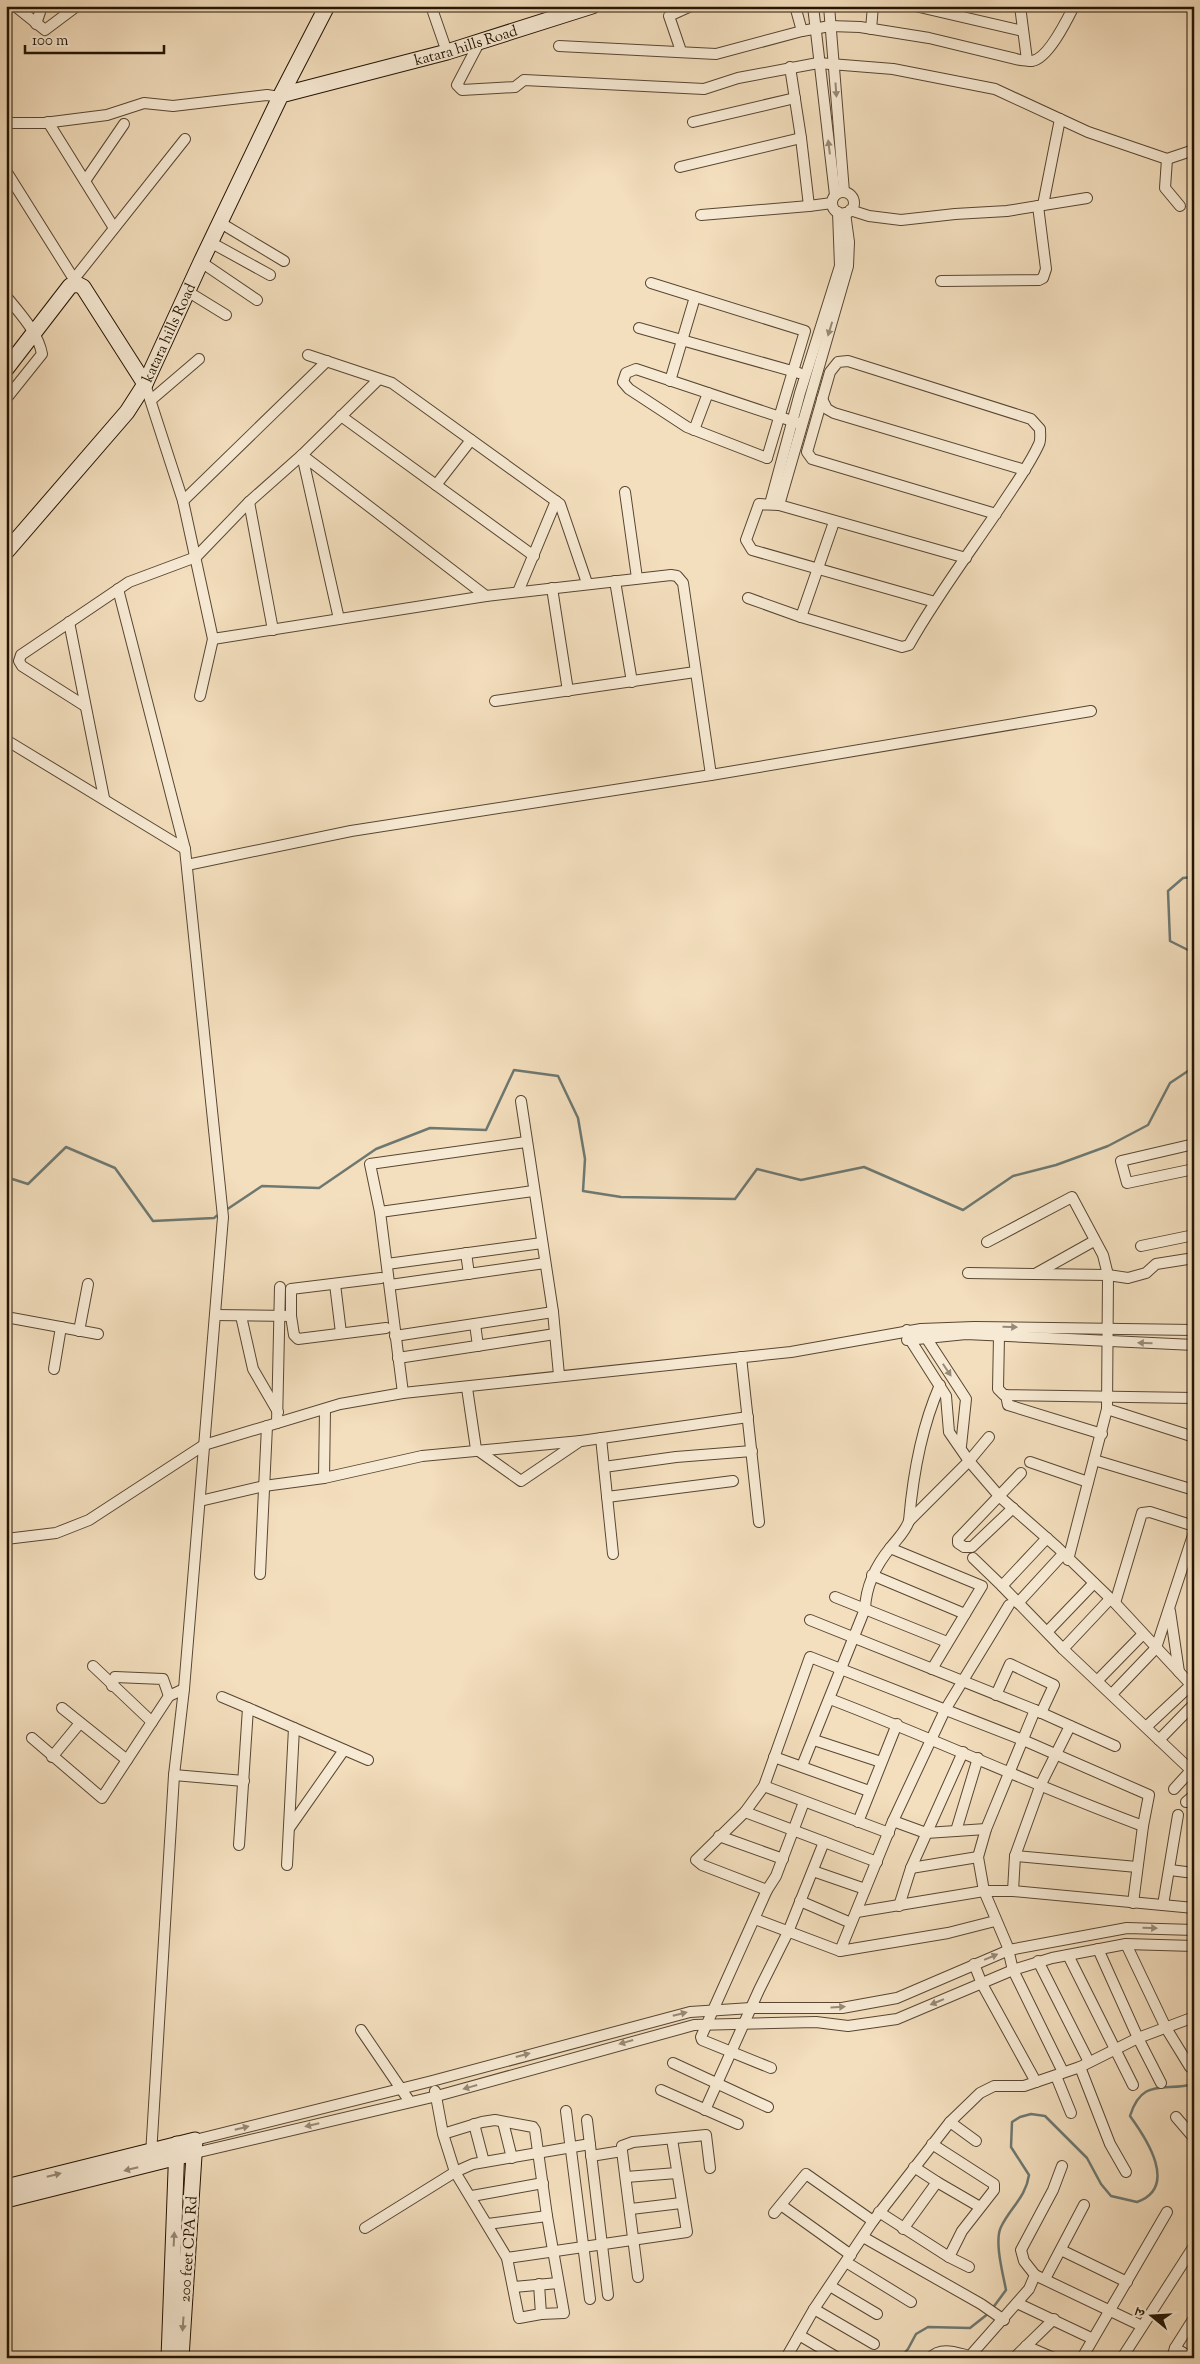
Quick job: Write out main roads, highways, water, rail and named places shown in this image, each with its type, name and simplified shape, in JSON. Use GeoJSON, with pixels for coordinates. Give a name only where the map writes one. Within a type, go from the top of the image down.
{"type":"FeatureCollection","features":[{"type":"Feature","properties":{"kind":"waterway"},"geometry":{"type":"LineString","coordinates":[[1194,877],[1183,878],[1168,891],[1170,941],[1194,953]]}},
{"type":"Feature","properties":{"kind":"waterway"},"geometry":{"type":"LineString","coordinates":[[226,1210],[262,1186],[319,1188],[376,1149],[430,1128],[486,1130],[514,1070],[558,1076],[578,1118],[585,1159],[583,1191],[621,1197],[735,1199],[757,1169],[801,1180],[864,1167],[963,1210],[1013,1176],[1056,1165],[1108,1146],[1148,1125],[1170,1083],[1194,1067]]}},
{"type":"Feature","properties":{"kind":"waterway"},"geometry":{"type":"LineString","coordinates":[[6,1177],[28,1184],[66,1147],[115,1168],[153,1221],[214,1218],[219,1214]]}},
{"type":"Feature","properties":{"kind":"waterway"},"geometry":{"type":"LineString","coordinates":[[992,2309],[1006,2290],[1000,2258],[999,2233],[1005,2220],[1025,2190],[1029,2175],[1011,2147],[1012,2122],[1020,2117],[1031,2114],[1045,2116],[1087,2158],[1101,2184],[1111,2196],[1137,2202],[1149,2195],[1156,2185],[1157,2174],[1150,2149],[1130,2116],[1135,2104],[1141,2096],[1155,2088],[1194,2084]]}},
{"type":"Feature","properties":{"kind":"waterway"},"geometry":{"type":"LineString","coordinates":[[900,2358],[908,2349],[916,2334],[928,2327],[970,2328],[989,2313]]}}]}
